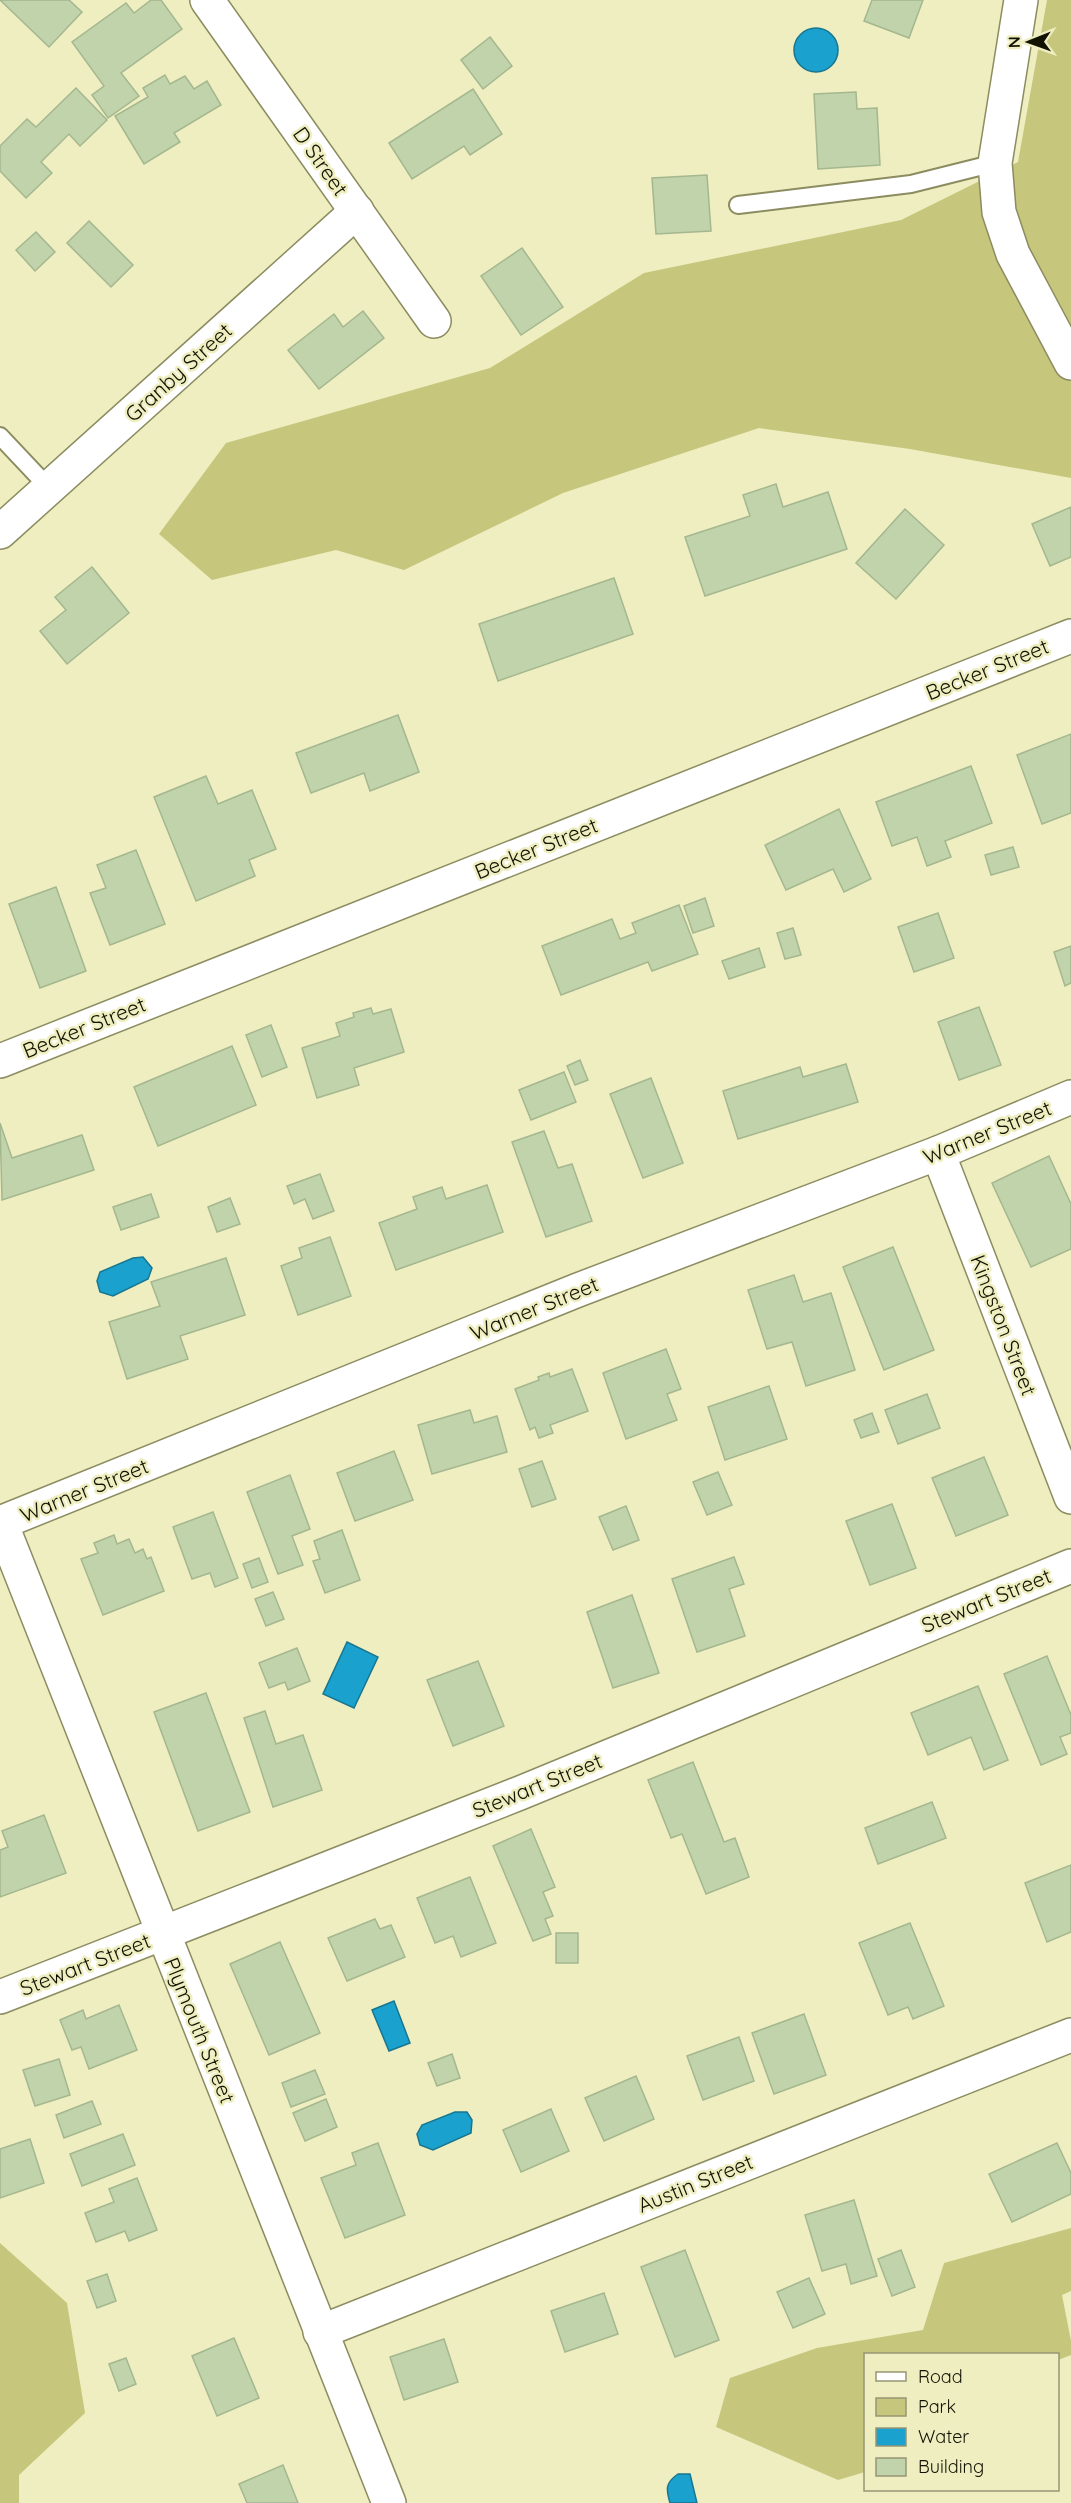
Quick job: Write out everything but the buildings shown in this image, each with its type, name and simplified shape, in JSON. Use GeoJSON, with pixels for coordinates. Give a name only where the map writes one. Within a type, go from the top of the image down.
{"type":"FeatureCollection","features":[{"type":"Feature","properties":{"kind":"street","name":"D Street"},"geometry":{"type":"LineString","coordinates":[[207,0],[434,321]]}},
{"type":"Feature","properties":{"kind":"street"},"geometry":{"type":"LineString","coordinates":[[1021,0],[994,163],[999,212],[1013,254],[1071,363]]}},
{"type":"Feature","properties":{"kind":"street","name":"Granby Street"},"geometry":{"type":"LineString","coordinates":[[0,532],[357,211]]}},
{"type":"Feature","properties":{"kind":"street","name":"Becker Street"},"geometry":{"type":"LineString","coordinates":[[0,1061],[1071,636]]}},
{"type":"Feature","properties":{"kind":"street","name":"Warner Street"},"geometry":{"type":"LineString","coordinates":[[0,1523],[578,1290],[938,1152],[1071,1097]]}},
{"type":"Feature","properties":{"kind":"street","name":"Kingston Street"},"geometry":{"type":"LineString","coordinates":[[938,1152],[1071,1497]]}},
{"type":"Feature","properties":{"kind":"street","name":"Plymouth Street"},"geometry":{"type":"LineString","coordinates":[[0,1523],[389,2503]]}},
{"type":"Feature","properties":{"kind":"street","name":"Stewart Street"},"geometry":{"type":"LineString","coordinates":[[0,1997],[233,1908],[395,1841],[520,1793],[1071,1566]]}},
{"type":"Feature","properties":{"kind":"street","name":"Austin Street"},"geometry":{"type":"LineString","coordinates":[[320,2332],[1071,2035]]}},
{"type":"Feature","properties":{"kind":"lane"},"geometry":{"type":"LineString","coordinates":[[738,205],[911,184],[994,163]]}},
{"type":"Feature","properties":{"kind":"lane"},"geometry":{"type":"LineString","coordinates":[[0,436],[49,488]]}},
{"type":"Feature","properties":{"kind":"green space"},"geometry":{"type":"Polygon","coordinates":[[[1047,0],[1071,0],[1071,478],[910,449],[759,428],[563,493],[404,570],[336,550],[212,580],[159,534],[226,443],[490,368],[644,273],[901,220],[1018,162],[1047,0]]]}},
{"type":"Feature","properties":{"kind":"green space"},"geometry":{"type":"Polygon","coordinates":[[[1071,2228],[1071,2291],[1062,2295],[1071,2341],[1071,2355],[1059,2360],[1059,2353],[864,2353],[864,2472],[838,2480],[716,2427],[730,2378],[817,2348],[923,2330],[944,2263],[1071,2228]]]}},
{"type":"Feature","properties":{"kind":"green space"},"geometry":{"type":"Polygon","coordinates":[[[0,2243],[67,2303],[85,2413],[19,2475],[19,2503],[0,2503],[0,2243]]]}},
{"type":"Feature","properties":{"kind":"water"},"geometry":{"type":"Polygon","coordinates":[[[816,28],[832,34],[838,50],[832,66],[816,72],[800,66],[794,50],[800,34],[816,28]]]}},
{"type":"Feature","properties":{"kind":"water"},"geometry":{"type":"Polygon","coordinates":[[[143,1257],[152,1268],[148,1279],[113,1296],[100,1292],[97,1281],[100,1272],[133,1258],[143,1257]]]}},
{"type":"Feature","properties":{"kind":"water"},"geometry":{"type":"Polygon","coordinates":[[[347,1642],[378,1657],[354,1708],[323,1694],[347,1642]]]}},
{"type":"Feature","properties":{"kind":"water"},"geometry":{"type":"Polygon","coordinates":[[[394,2001],[410,2043],[389,2051],[372,2010],[394,2001]]]}},
{"type":"Feature","properties":{"kind":"water"},"geometry":{"type":"Polygon","coordinates":[[[455,2112],[467,2112],[472,2120],[471,2133],[433,2150],[420,2145],[417,2134],[422,2125],[455,2112]]]}},
{"type":"Feature","properties":{"kind":"water"},"geometry":{"type":"Polygon","coordinates":[[[678,2474],[690,2474],[697,2503],[670,2503],[668,2487],[671,2480],[678,2474]]]}}]}
